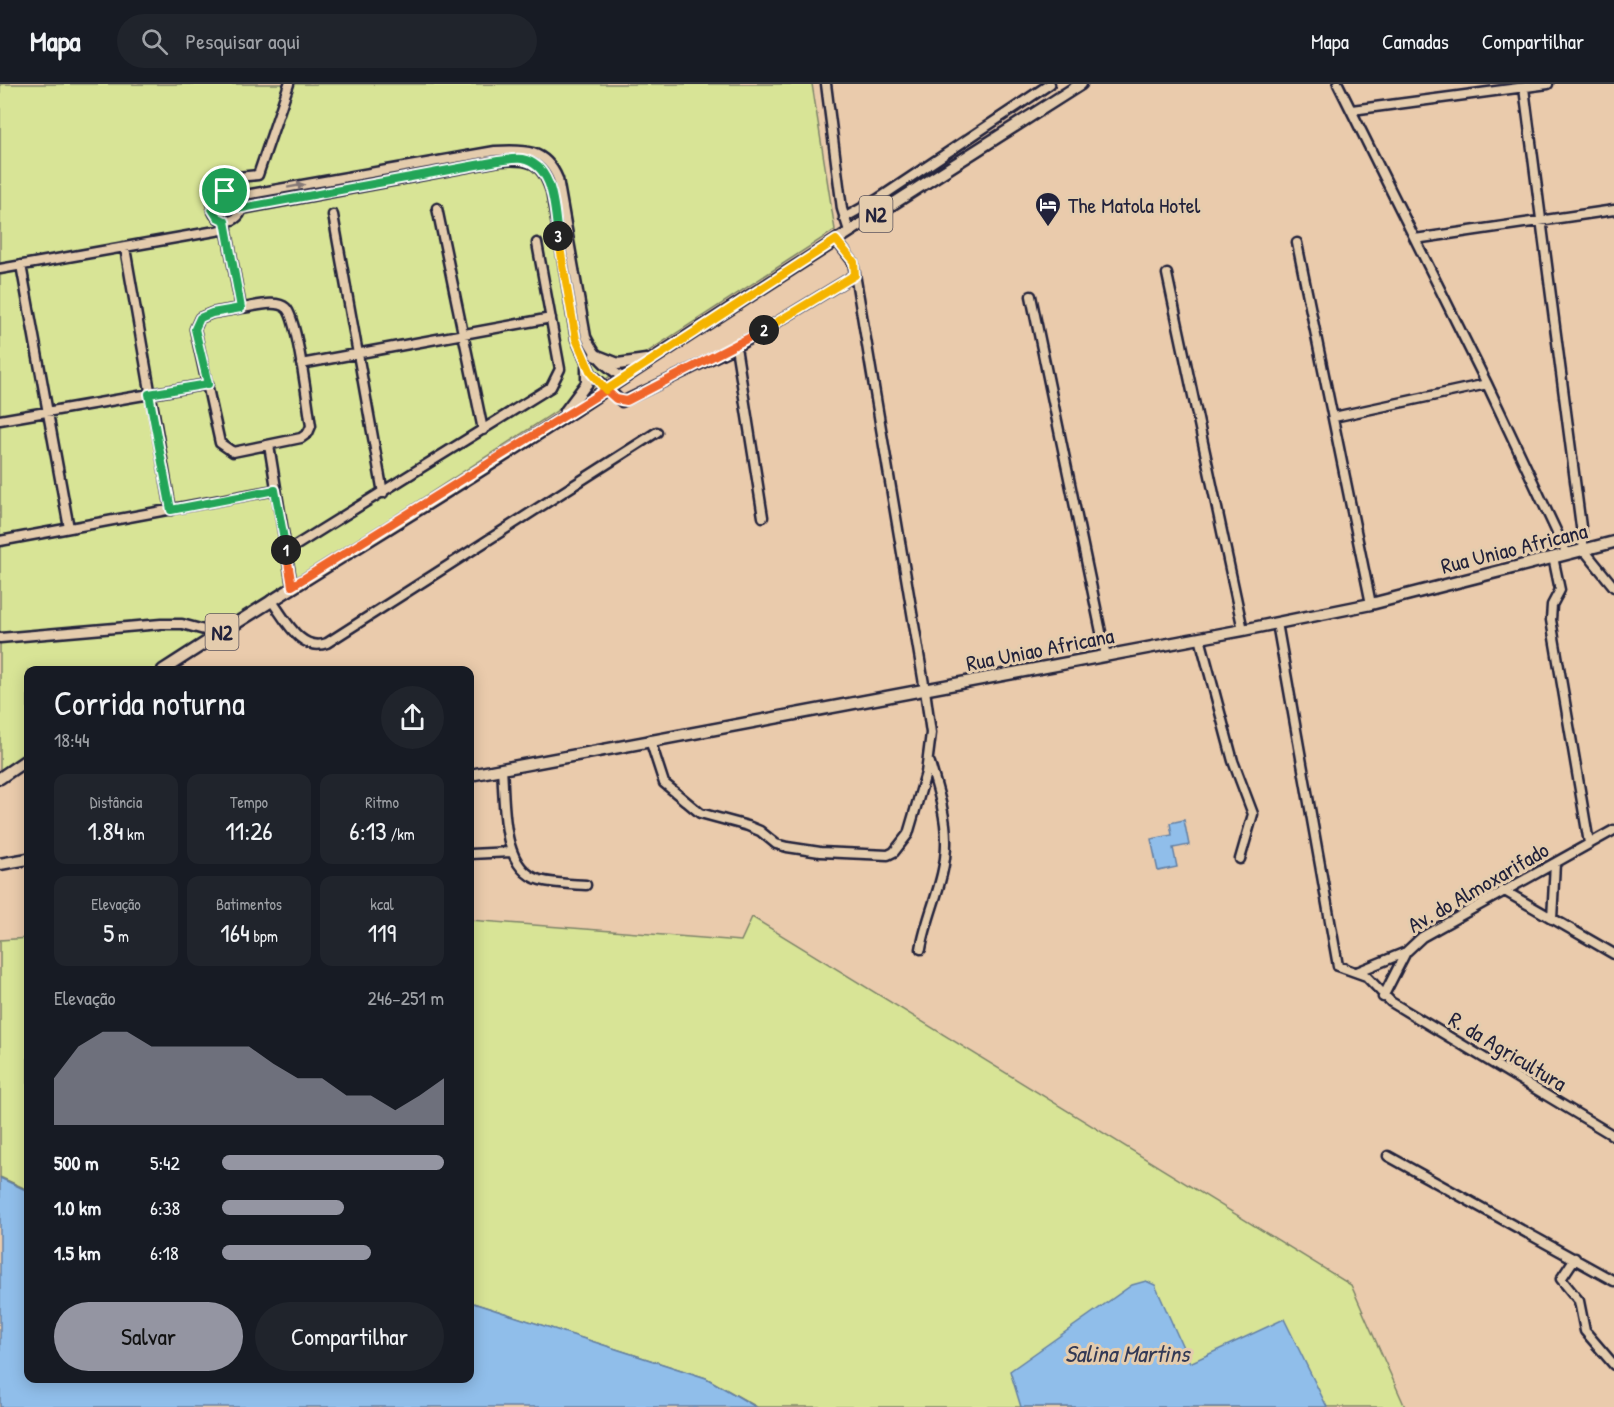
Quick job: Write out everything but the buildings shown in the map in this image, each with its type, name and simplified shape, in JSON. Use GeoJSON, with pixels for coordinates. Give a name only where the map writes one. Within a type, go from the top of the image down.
{"type":"FeatureCollection","features":[{"type":"Feature","properties":{"kind":"main road","name":"N2"},"geometry":{"type":"LineString","coordinates":[[169,666],[292,586],[606,390],[849,231],[1081,84]]}},
{"type":"Feature","properties":{"kind":"main road"},"geometry":{"type":"LineString","coordinates":[[595,355],[618,364],[655,357]]}},
{"type":"Feature","properties":{"kind":"main road"},"geometry":{"type":"LineString","coordinates":[[558,420],[584,389],[588,378],[587,366]]}},
{"type":"Feature","properties":{"kind":"main road","name":"Rua Uniao Africana"},"geometry":{"type":"LineString","coordinates":[[474,774],[1371,604],[1614,542]]}},
{"type":"Feature","properties":{"kind":"main road"},"geometry":{"type":"LineString","coordinates":[[0,778],[24,762]]}},
{"type":"Feature","properties":{"kind":"main road"},"geometry":{"type":"LineString","coordinates":[[0,864],[24,860]]}},
{"type":"Feature","properties":{"kind":"street"},"geometry":{"type":"LineString","coordinates":[[225,191],[225,179],[258,175],[289,84]]}},
{"type":"Feature","properties":{"kind":"street"},"geometry":{"type":"LineString","coordinates":[[826,84],[844,218],[849,231]]}},
{"type":"Feature","properties":{"kind":"street"},"geometry":{"type":"LineString","coordinates":[[844,218],[878,199],[1050,84]]}},
{"type":"Feature","properties":{"kind":"street"},"geometry":{"type":"LineString","coordinates":[[1338,84],[1487,384],[1567,554]]}},
{"type":"Feature","properties":{"kind":"street"},"geometry":{"type":"LineString","coordinates":[[1352,110],[1548,84]]}},
{"type":"Feature","properties":{"kind":"street"},"geometry":{"type":"LineString","coordinates":[[1524,88],[1584,550],[1614,587]]}},
{"type":"Feature","properties":{"kind":"street"},"geometry":{"type":"LineString","coordinates":[[241,308],[226,225],[213,214],[212,204],[215,196],[225,191],[239,196],[495,151],[520,149],[538,155],[552,164],[558,178],[586,337],[595,355],[605,367],[624,378]]}},
{"type":"Feature","properties":{"kind":"street"},"geometry":{"type":"LineString","coordinates":[[242,208],[498,161],[523,159],[546,174],[551,191],[576,339],[587,366],[616,399],[627,401],[736,347],[855,275]]}},
{"type":"Feature","properties":{"kind":"street"},"geometry":{"type":"LineString","coordinates":[[0,268],[125,248],[226,225],[238,217],[242,208],[239,196]]}},
{"type":"Feature","properties":{"kind":"street"},"geometry":{"type":"LineString","coordinates":[[437,208],[483,430]]}},
{"type":"Feature","properties":{"kind":"street"},"geometry":{"type":"LineString","coordinates":[[1415,239],[1614,210]]}},
{"type":"Feature","properties":{"kind":"street"},"geometry":{"type":"LineString","coordinates":[[333,215],[383,494]]}},
{"type":"Feature","properties":{"kind":"street"},"geometry":{"type":"LineString","coordinates":[[650,741],[664,783],[690,807],[710,817],[760,831],[776,844],[820,852],[888,855],[894,852],[913,823],[929,759],[931,733],[926,690],[854,262],[836,240]]}},
{"type":"Feature","properties":{"kind":"street"},"geometry":{"type":"LineString","coordinates":[[287,551],[383,494],[551,387],[560,369],[537,243]]}},
{"type":"Feature","properties":{"kind":"street"},"geometry":{"type":"LineString","coordinates":[[1297,243],[1371,604]]}},
{"type":"Feature","properties":{"kind":"street"},"geometry":{"type":"LineString","coordinates":[[125,248],[171,510]]}},
{"type":"Feature","properties":{"kind":"street"},"geometry":{"type":"LineString","coordinates":[[21,265],[69,528]]}},
{"type":"Feature","properties":{"kind":"street"},"geometry":{"type":"LineString","coordinates":[[1167,274],[1243,630]]}},
{"type":"Feature","properties":{"kind":"street"},"geometry":{"type":"LineString","coordinates":[[1031,296],[1106,656]]}},
{"type":"Feature","properties":{"kind":"street"},"geometry":{"type":"LineString","coordinates":[[278,304],[287,308],[291,316],[301,364],[311,426],[301,438],[233,452],[220,443],[195,329],[200,318],[212,313],[241,308],[278,304]]}},
{"type":"Feature","properties":{"kind":"street"},"geometry":{"type":"LineString","coordinates":[[301,364],[551,318]]}},
{"type":"Feature","properties":{"kind":"street"},"geometry":{"type":"LineString","coordinates":[[736,347],[763,517]]}},
{"type":"Feature","properties":{"kind":"street"},"geometry":{"type":"LineString","coordinates":[[0,420],[208,384]]}},
{"type":"Feature","properties":{"kind":"street"},"geometry":{"type":"LineString","coordinates":[[1334,417],[1487,384]]}},
{"type":"Feature","properties":{"kind":"street"},"geometry":{"type":"LineString","coordinates":[[271,600],[301,640],[314,646],[327,643],[657,432]]}},
{"type":"Feature","properties":{"kind":"street"},"geometry":{"type":"LineString","coordinates":[[269,445],[292,586]]}},
{"type":"Feature","properties":{"kind":"street"},"geometry":{"type":"LineString","coordinates":[[0,541],[275,490]]}},
{"type":"Feature","properties":{"kind":"street"},"geometry":{"type":"LineString","coordinates":[[1553,557],[1560,591],[1552,604],[1551,620],[1589,843]]}},
{"type":"Feature","properties":{"kind":"street","name":"R. da Agricultura"},"geometry":{"type":"LineString","coordinates":[[1277,623],[1334,955],[1338,966],[1357,972],[1372,981],[1383,997],[1614,1136]]}},
{"type":"Feature","properties":{"kind":"street"},"geometry":{"type":"LineString","coordinates":[[0,638],[161,624],[182,624],[219,634]]}},
{"type":"Feature","properties":{"kind":"street"},"geometry":{"type":"LineString","coordinates":[[1200,638],[1233,761],[1253,814],[1240,859]]}},
{"type":"Feature","properties":{"kind":"street"},"geometry":{"type":"LineString","coordinates":[[921,949],[942,869],[946,839],[941,799],[929,759]]}},
{"type":"Feature","properties":{"kind":"street"},"geometry":{"type":"LineString","coordinates":[[502,769],[511,852],[526,871],[539,880],[586,885]]}},
{"type":"Feature","properties":{"kind":"street","name":"Av. do Almoxarifado"},"geometry":{"type":"LineString","coordinates":[[1383,997],[1406,952],[1422,937],[1614,830]]}},
{"type":"Feature","properties":{"kind":"street"},"geometry":{"type":"LineString","coordinates":[[474,854],[511,852]]}},
{"type":"Feature","properties":{"kind":"street"},"geometry":{"type":"LineString","coordinates":[[1551,919],[1555,863]]}},
{"type":"Feature","properties":{"kind":"street"},"geometry":{"type":"LineString","coordinates":[[1503,890],[1614,954]]}},
{"type":"Feature","properties":{"kind":"street"},"geometry":{"type":"LineString","coordinates":[[1357,972],[1406,952]]}},
{"type":"Feature","properties":{"kind":"street"},"geometry":{"type":"LineString","coordinates":[[1388,1156],[1614,1281]]}},
{"type":"Feature","properties":{"kind":"street"},"geometry":{"type":"LineString","coordinates":[[1575,1258],[1561,1279],[1579,1301],[1585,1331],[1614,1365]]}},
{"type":"Feature","properties":{"kind":"green space"},"geometry":{"type":"Polygon","coordinates":[[[0,84],[812,84],[835,230],[164,666],[24,666],[24,757],[0,773],[0,84]]]}},
{"type":"Feature","properties":{"kind":"green space"},"geometry":{"type":"Polygon","coordinates":[[[752,917],[1351,1285],[1405,1407],[757,1407],[706,1378],[474,1303],[474,920],[741,941],[752,917]]]}},
{"type":"Feature","properties":{"kind":"green space"},"geometry":{"type":"Polygon","coordinates":[[[24,938],[24,1188],[0,1177],[0,940],[24,938]]]}},
{"type":"Feature","properties":{"kind":"water"},"geometry":{"type":"Polygon","coordinates":[[[1184,820],[1189,845],[1173,848],[1177,867],[1158,871],[1151,839],[1172,835],[1170,823],[1184,820]]]}},
{"type":"Feature","properties":{"kind":"water"},"geometry":{"type":"Polygon","coordinates":[[[0,1178],[24,1189],[24,1383],[474,1383],[474,1303],[706,1378],[756,1407],[0,1407],[0,1178]]]}},
{"type":"Feature","properties":{"kind":"water","name":"Salina Martins"},"geometry":{"type":"Polygon","coordinates":[[[1146,1281],[1155,1285],[1190,1363],[1284,1319],[1327,1407],[1021,1407],[1010,1371],[1132,1285],[1146,1281]]]}},
{"type":"Feature","properties":{"kind":"place","name":"The Matola Hotel"},"geometry":{"type":"Point","coordinates":[1048,228]}},
{"type":"Feature","properties":{"kind":"route"},"geometry":{"type":"LineString","coordinates":[[225,191],[215,196],[212,209],[213,214],[225,221],[241,308],[212,313],[200,318],[195,329],[208,384],[149,394],[171,510],[275,490],[292,586],[606,390],[616,399],[622,402],[627,401],[736,347],[855,275],[854,262],[836,240],[606,390],[591,373],[576,339],[551,191],[546,174],[523,159],[498,161],[242,208],[239,196],[225,191]]}}]}
